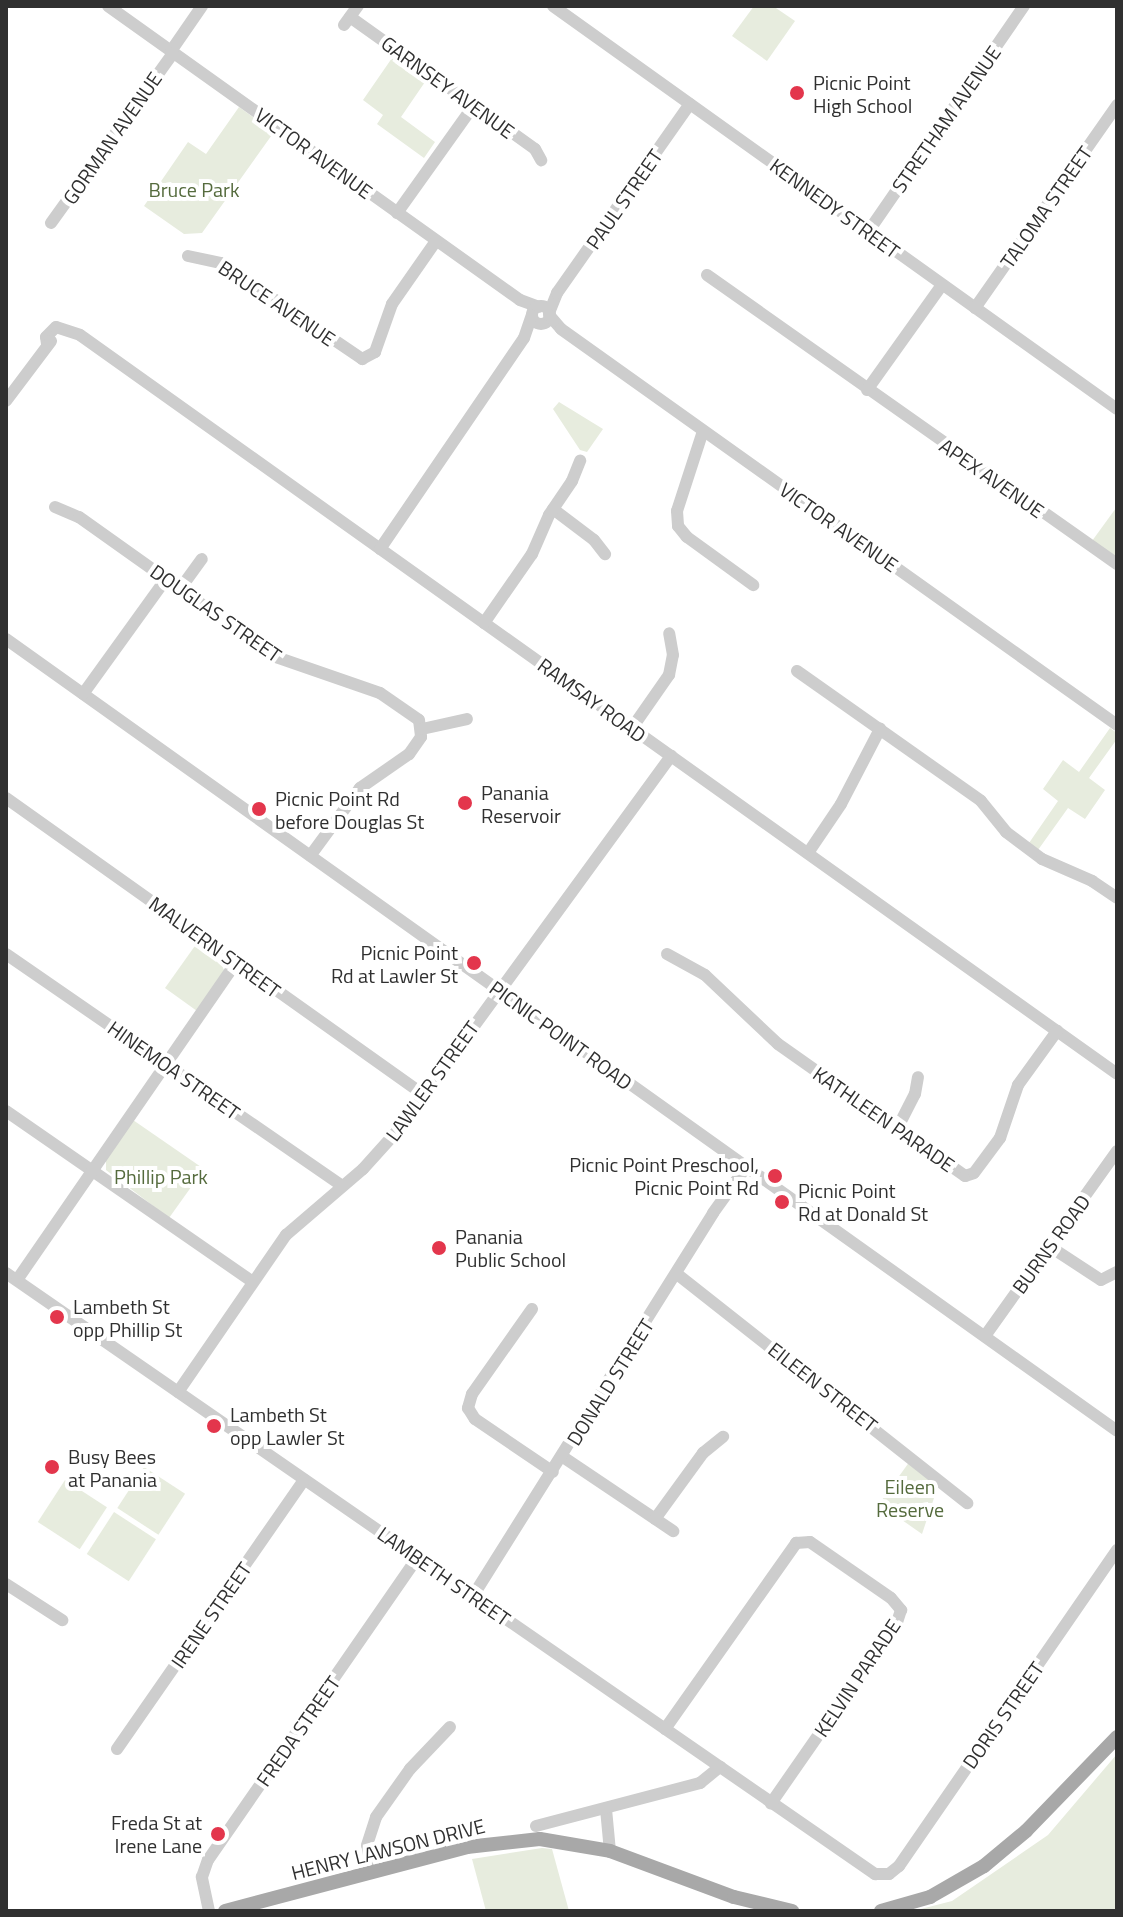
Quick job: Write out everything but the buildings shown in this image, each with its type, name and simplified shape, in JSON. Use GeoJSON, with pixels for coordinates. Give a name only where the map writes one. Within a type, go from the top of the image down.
{"type":"FeatureCollection","features":[{"type":"Feature","properties":{"kind":"main road"},"geometry":{"type":"LineString","coordinates":[[881,1911],[930,1897],[984,1866],[1036,1821],[1117,1737]]}},
{"type":"Feature","properties":{"kind":"main road","name":"HENRY LAWSON DRIVE"},"geometry":{"type":"LineString","coordinates":[[225,1911],[257,1907],[467,1847],[516,1840],[559,1841],[610,1851],[734,1897],[792,1911]]}},
{"type":"Feature","properties":{"kind":"street","name":"VICTOR AVENUE"},"geometry":{"type":"LineString","coordinates":[[108,6],[1117,725]]}},
{"type":"Feature","properties":{"kind":"street","name":"GORMAN AVENUE"},"geometry":{"type":"LineString","coordinates":[[51,223],[202,6]]}},
{"type":"Feature","properties":{"kind":"street","name":"STRETHAM AVENUE"},"geometry":{"type":"LineString","coordinates":[[868,232],[1024,6]]}},
{"type":"Feature","properties":{"kind":"street","name":"KENNEDY STREET"},"geometry":{"type":"LineString","coordinates":[[561,8],[690,104],[1117,409]]}},
{"type":"Feature","properties":{"kind":"street","name":"GARNSEY AVENUE"},"geometry":{"type":"LineString","coordinates":[[351,16],[535,149],[541,160]]}},
{"type":"Feature","properties":{"kind":"street","name":"PAUL STREET"},"geometry":{"type":"LineString","coordinates":[[377,546],[690,104]]}},
{"type":"Feature","properties":{"kind":"street"},"geometry":{"type":"LineString","coordinates":[[397,213],[474,105]]}},
{"type":"Feature","properties":{"kind":"street","name":"TALOMA STREET"},"geometry":{"type":"LineString","coordinates":[[975,308],[1117,105]]}},
{"type":"Feature","properties":{"kind":"street"},"geometry":{"type":"LineString","coordinates":[[360,374],[362,359],[375,352],[392,304],[436,241]]}},
{"type":"Feature","properties":{"kind":"street","name":"BRUCE AVENUE"},"geometry":{"type":"LineString","coordinates":[[188,256],[221,263],[362,359]]}},
{"type":"Feature","properties":{"kind":"street","name":"APEX AVENUE"},"geometry":{"type":"LineString","coordinates":[[707,275],[1117,564]]}},
{"type":"Feature","properties":{"kind":"street"},"geometry":{"type":"LineString","coordinates":[[867,390],[942,285]]}},
{"type":"Feature","properties":{"kind":"street","name":"RAMSAY ROAD"},"geometry":{"type":"LineString","coordinates":[[6,401],[47,344],[65,328],[80,335],[1117,1074]]}},
{"type":"Feature","properties":{"kind":"street"},"geometry":{"type":"LineString","coordinates":[[703,431],[677,511],[678,526],[687,537],[753,585]]}},
{"type":"Feature","properties":{"kind":"street"},"geometry":{"type":"LineString","coordinates":[[484,623],[532,554],[580,461]]}},
{"type":"Feature","properties":{"kind":"street","name":"DOUGLAS STREET"},"geometry":{"type":"LineString","coordinates":[[55,507],[79,517],[276,657],[380,693],[416,717],[422,729]]}},
{"type":"Feature","properties":{"kind":"street"},"geometry":{"type":"LineString","coordinates":[[553,509],[590,536],[605,554]]}},
{"type":"Feature","properties":{"kind":"street"},"geometry":{"type":"LineString","coordinates":[[180,589],[202,559]]}},
{"type":"Feature","properties":{"kind":"street"},"geometry":{"type":"LineString","coordinates":[[83,694],[166,579]]}},
{"type":"Feature","properties":{"kind":"street"},"geometry":{"type":"LineString","coordinates":[[632,728],[669,675],[673,655],[669,633]]}},
{"type":"Feature","properties":{"kind":"street","name":"PICNIC POINT ROAD"},"geometry":{"type":"LineString","coordinates":[[6,639],[1117,1431]]}},
{"type":"Feature","properties":{"kind":"street"},"geometry":{"type":"LineString","coordinates":[[797,671],[981,801],[1006,832],[1042,859],[1092,881],[1117,898]]}},
{"type":"Feature","properties":{"kind":"street"},"geometry":{"type":"LineString","coordinates":[[310,856],[356,793],[404,760],[419,741],[422,729],[467,719]]}},
{"type":"Feature","properties":{"kind":"street"},"geometry":{"type":"LineString","coordinates":[[808,853],[841,804],[880,729]]}},
{"type":"Feature","properties":{"kind":"street","name":"LAWLER STREET"},"geometry":{"type":"LineString","coordinates":[[178,1392],[293,1227],[376,1156],[424,1095],[671,756]]}},
{"type":"Feature","properties":{"kind":"street","name":"MALVERN STREET"},"geometry":{"type":"LineString","coordinates":[[6,798],[424,1095]]}},
{"type":"Feature","properties":{"kind":"street","name":"HINEMOA STREET"},"geometry":{"type":"LineString","coordinates":[[6,954],[342,1186]]}},
{"type":"Feature","properties":{"kind":"street","name":"KATHLEEN PARADE"},"geometry":{"type":"LineString","coordinates":[[667,954],[705,975],[772,1038],[961,1174],[974,1173],[1002,1133],[1018,1085],[1057,1031]]}},
{"type":"Feature","properties":{"kind":"street"},"geometry":{"type":"LineString","coordinates":[[11,1276],[92,1170],[236,963]]}},
{"type":"Feature","properties":{"kind":"street"},"geometry":{"type":"LineString","coordinates":[[897,1129],[915,1094],[918,1077]]}},
{"type":"Feature","properties":{"kind":"street"},"geometry":{"type":"LineString","coordinates":[[6,1111],[253,1282]]}},
{"type":"Feature","properties":{"kind":"street","name":"BURNS ROAD"},"geometry":{"type":"LineString","coordinates":[[985,1336],[1117,1151]]}},
{"type":"Feature","properties":{"kind":"street","name":"DONALD STREET"},"geometry":{"type":"LineString","coordinates":[[473,1596],[746,1167]]}},
{"type":"Feature","properties":{"kind":"street"},"geometry":{"type":"LineString","coordinates":[[1049,1246],[1101,1280],[1117,1272]]}},
{"type":"Feature","properties":{"kind":"street","name":"EILEEN STREET"},"geometry":{"type":"LineString","coordinates":[[677,1274],[949,1485],[967,1503]]}},
{"type":"Feature","properties":{"kind":"street","name":"LAMBETH STREET"},"geometry":{"type":"LineString","coordinates":[[11,1276],[771,1803],[866,1868],[885,1875]]}},
{"type":"Feature","properties":{"kind":"street"},"geometry":{"type":"LineString","coordinates":[[532,1309],[472,1394],[468,1408],[475,1419],[553,1472]]}},
{"type":"Feature","properties":{"kind":"street"},"geometry":{"type":"LineString","coordinates":[[655,1519],[703,1453],[723,1437]]}},
{"type":"Feature","properties":{"kind":"street"},"geometry":{"type":"LineString","coordinates":[[563,1457],[673,1531]]}},
{"type":"Feature","properties":{"kind":"street","name":"IRENE STREET"},"geometry":{"type":"LineString","coordinates":[[117,1749],[304,1480]]}},
{"type":"Feature","properties":{"kind":"street","name":"KELVIN PARADE"},"geometry":{"type":"LineString","coordinates":[[665,1729],[796,1543],[810,1542],[878,1589],[899,1605],[900,1616],[771,1803]]}},
{"type":"Feature","properties":{"kind":"street","name":"DORIS STREET"},"geometry":{"type":"LineString","coordinates":[[885,1875],[899,1866],[1117,1550]]}},
{"type":"Feature","properties":{"kind":"street","name":"FREDA STREET"},"geometry":{"type":"LineString","coordinates":[[209,1911],[202,1886],[208,1860],[417,1558]]}},
{"type":"Feature","properties":{"kind":"street"},"geometry":{"type":"LineString","coordinates":[[6,1584],[62,1620]]}},
{"type":"Feature","properties":{"kind":"street"},"geometry":{"type":"LineString","coordinates":[[372,1872],[367,1845],[371,1825],[410,1769],[450,1727]]}},
{"type":"Feature","properties":{"kind":"street"},"geometry":{"type":"LineString","coordinates":[[536,1826],[700,1783],[720,1767]]}},
{"type":"Feature","properties":{"kind":"street"},"geometry":{"type":"LineString","coordinates":[[606,1809],[610,1851]]}},
{"type":"Feature","properties":{"kind":"green space"},"geometry":{"type":"Polygon","coordinates":[[[754,6],[773,6],[795,21],[767,61],[732,36],[754,6]]]}},
{"type":"Feature","properties":{"kind":"green space"},"geometry":{"type":"Polygon","coordinates":[[[392,58],[425,82],[401,117],[435,142],[424,158],[377,124],[383,115],[363,100],[392,58]]]}},
{"type":"Feature","properties":{"kind":"green space","name":"Bruce Park"},"geometry":{"type":"Polygon","coordinates":[[[239,107],[274,132],[202,233],[184,234],[144,206],[188,142],[206,154],[239,107]]]}},
{"type":"Feature","properties":{"kind":"green space"},"geometry":{"type":"Polygon","coordinates":[[[559,402],[603,429],[587,452],[580,450],[553,409],[559,402]]]}},
{"type":"Feature","properties":{"kind":"green space"},"geometry":{"type":"Polygon","coordinates":[[[1117,508],[1117,558],[1092,541],[1117,508]]]}},
{"type":"Feature","properties":{"kind":"green space"},"geometry":{"type":"Polygon","coordinates":[[[1110,728],[1117,733],[1117,739],[1089,778],[1105,790],[1085,819],[1068,808],[1038,850],[1029,843],[1058,801],[1043,789],[1063,760],[1079,772],[1110,728]]]}},
{"type":"Feature","properties":{"kind":"green space"},"geometry":{"type":"Polygon","coordinates":[[[197,943],[220,961],[224,970],[197,1011],[165,988],[197,943]]]}},
{"type":"Feature","properties":{"kind":"green space","name":"Phillip Park"},"geometry":{"type":"Polygon","coordinates":[[[133,1120],[204,1169],[169,1218],[106,1170],[106,1160],[133,1120]]]}},
{"type":"Feature","properties":{"kind":"green space","name":"Eileen Reserve"},"geometry":{"type":"Polygon","coordinates":[[[910,1461],[939,1483],[922,1534],[879,1504],[910,1461]]]}},
{"type":"Feature","properties":{"kind":"green space"},"geometry":{"type":"Polygon","coordinates":[[[144,1467],[185,1494],[158,1535],[117,1508],[144,1467]]]}},
{"type":"Feature","properties":{"kind":"green space"},"geometry":{"type":"Polygon","coordinates":[[[65,1480],[107,1507],[80,1549],[38,1522],[65,1480]]]}},
{"type":"Feature","properties":{"kind":"green space"},"geometry":{"type":"Polygon","coordinates":[[[114,1512],[156,1539],[129,1581],[87,1554],[114,1512]]]}},
{"type":"Feature","properties":{"kind":"green space"},"geometry":{"type":"Polygon","coordinates":[[[1117,1754],[1117,1911],[913,1911],[952,1901],[1048,1835],[1117,1754]]]}},
{"type":"Feature","properties":{"kind":"green space"},"geometry":{"type":"Polygon","coordinates":[[[552,1849],[569,1911],[486,1911],[472,1859],[552,1849]]]}},
{"type":"Feature","properties":{"kind":"place","name":"Picnic Point High School"},"geometry":{"type":"Point","coordinates":[797,93]}},
{"type":"Feature","properties":{"kind":"place","name":"Panania Reservoir"},"geometry":{"type":"Point","coordinates":[465,803]}},
{"type":"Feature","properties":{"kind":"place","name":"Picnic Point Rd before Douglas St"},"geometry":{"type":"Point","coordinates":[259,809]}},
{"type":"Feature","properties":{"kind":"place","name":"Picnic Point Rd at Lawler St"},"geometry":{"type":"Point","coordinates":[474,963]}},
{"type":"Feature","properties":{"kind":"place","name":"Picnic Point Preschool, Picnic Point Rd"},"geometry":{"type":"Point","coordinates":[775,1176]}},
{"type":"Feature","properties":{"kind":"place","name":"Picnic Point Rd at Donald St"},"geometry":{"type":"Point","coordinates":[782,1202]}},
{"type":"Feature","properties":{"kind":"place","name":"Panania Public School"},"geometry":{"type":"Point","coordinates":[439,1248]}},
{"type":"Feature","properties":{"kind":"place","name":"Lambeth St opp Phillip St"},"geometry":{"type":"Point","coordinates":[57,1317]}},
{"type":"Feature","properties":{"kind":"place","name":"Lambeth St opp Lawler St"},"geometry":{"type":"Point","coordinates":[214,1426]}},
{"type":"Feature","properties":{"kind":"place","name":"Busy Bees at Panania"},"geometry":{"type":"Point","coordinates":[52,1467]}},
{"type":"Feature","properties":{"kind":"place","name":"Freda St at Irene Lane"},"geometry":{"type":"Point","coordinates":[218,1834]}}]}
